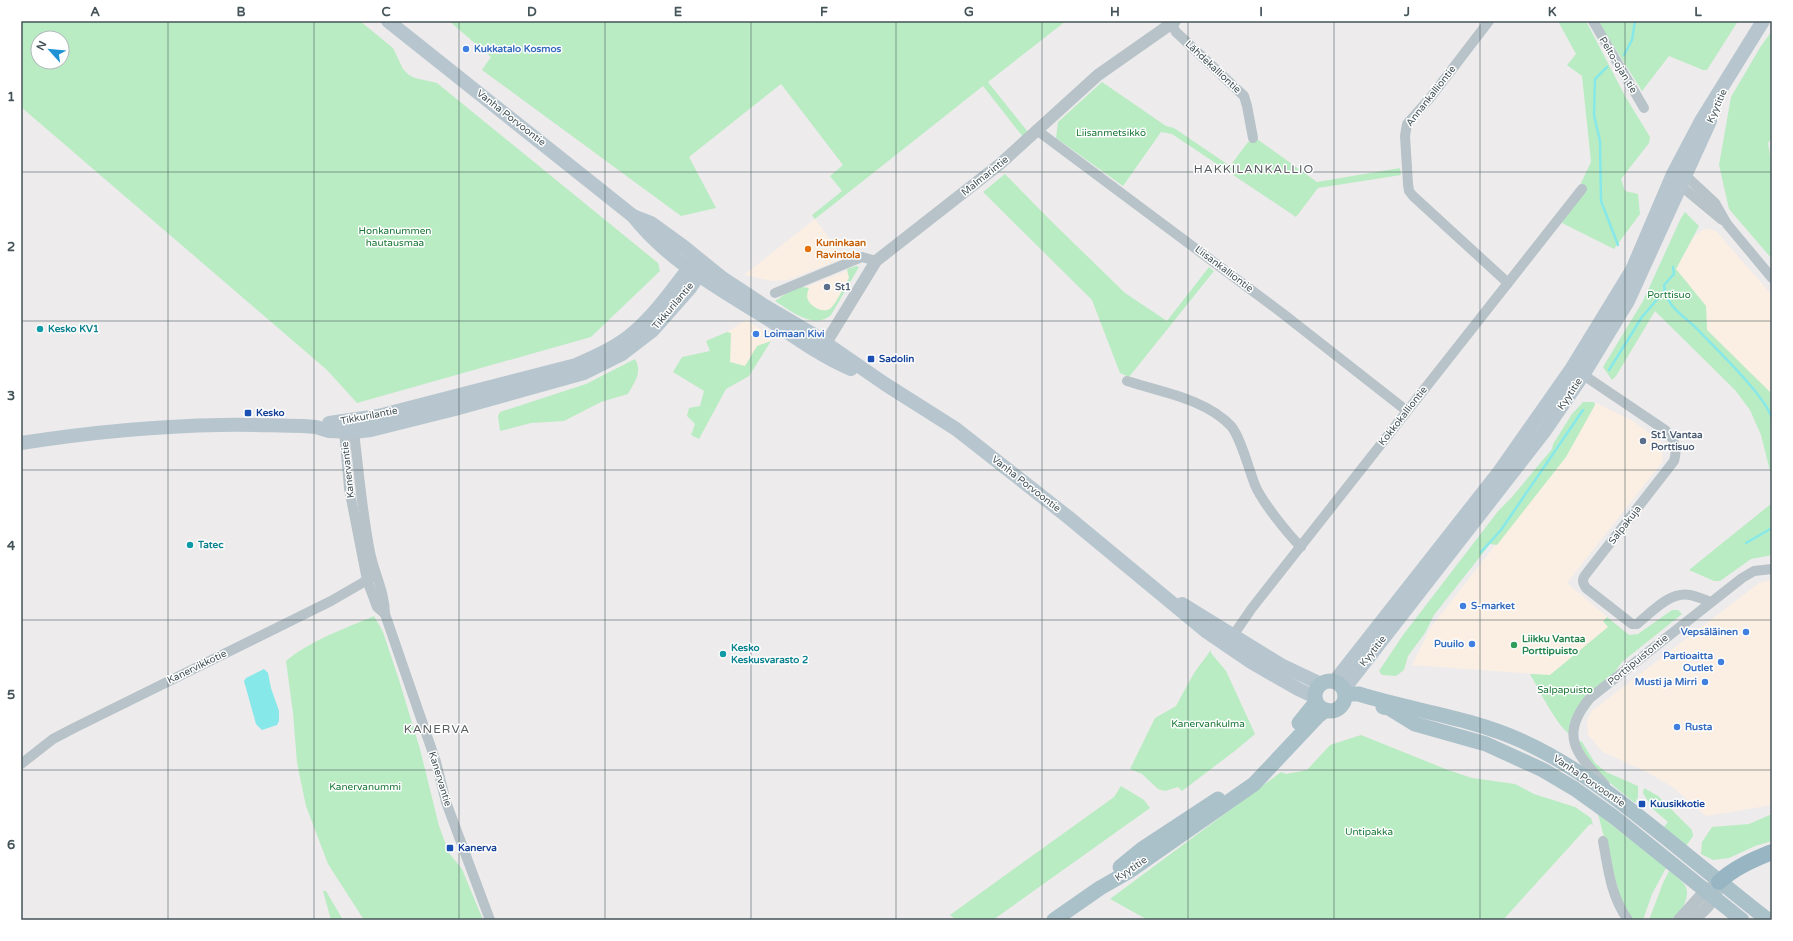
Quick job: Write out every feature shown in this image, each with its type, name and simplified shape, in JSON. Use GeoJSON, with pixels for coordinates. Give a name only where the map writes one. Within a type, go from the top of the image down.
{"type":"FeatureCollection","features":[{"type":"Feature","properties":{"kind":"highway"},"geometry":{"type":"LineString","coordinates":[[1720,882],[1729,872],[1772,852]]}},
{"type":"Feature","properties":{"kind":"main road","name":"Vanha Porvoontie"},"geometry":{"type":"LineString","coordinates":[[388,21],[633,216],[651,223],[684,247],[696,269],[765,306],[811,333],[823,348],[885,384],[956,429],[1160,593],[1186,617],[1230,641],[1281,665],[1331,695],[1389,708],[1415,724],[1486,744],[1543,770],[1575,789],[1614,817],[1742,920]]}},
{"type":"Feature","properties":{"kind":"main road","name":"Kyytitie"},"geometry":{"type":"LineString","coordinates":[[1054,920],[1100,888],[1128,872],[1254,784],[1318,716],[1331,695],[1544,432],[1680,178],[1701,121],[1764,21]]}},
{"type":"Feature","properties":{"kind":"main road","name":"Tikkurilantie"},"geometry":{"type":"LineString","coordinates":[[21,443],[83,435],[221,425],[316,427],[329,431],[349,428],[378,416],[576,365],[590,359],[616,345],[643,324],[696,269]]}},
{"type":"Feature","properties":{"kind":"main road","name":"Vanha Porvoontie"},"geometry":{"type":"LineString","coordinates":[[1331,695],[1359,694],[1469,721],[1505,734],[1550,754],[1583,775],[1623,804],[1768,920]]}},
{"type":"Feature","properties":{"kind":"street","name":"Annankalliontie"},"geometry":{"type":"LineString","coordinates":[[1489,21],[1430,98],[1407,124],[1405,136],[1408,184],[1409,191],[1413,196],[1508,283]]}},
{"type":"Feature","properties":{"kind":"street","name":"Pelto-ojan tie"},"geometry":{"type":"LineString","coordinates":[[1593,21],[1644,108]]}},
{"type":"Feature","properties":{"kind":"street","name":"Malmarintie"},"geometry":{"type":"LineString","coordinates":[[823,348],[876,262],[979,181],[1038,131],[1073,96],[1098,74],[1173,22]]}},
{"type":"Feature","properties":{"kind":"street","name":"Lähdekalliontie"},"geometry":{"type":"LineString","coordinates":[[1173,22],[1176,32],[1244,96],[1247,104],[1253,138]]}},
{"type":"Feature","properties":{"kind":"street","name":"Liisankalliontie"},"geometry":{"type":"LineString","coordinates":[[1038,131],[1282,313],[1407,411]]}},
{"type":"Feature","properties":{"kind":"street"},"geometry":{"type":"LineString","coordinates":[[1680,178],[1716,203],[1727,224],[1772,278]]}},
{"type":"Feature","properties":{"kind":"street","name":"Kokkokalliontie"},"geometry":{"type":"LineString","coordinates":[[1230,641],[1245,617],[1582,189]]}},
{"type":"Feature","properties":{"kind":"street"},"geometry":{"type":"LineString","coordinates":[[775,292],[862,257],[876,262]]}},
{"type":"Feature","properties":{"kind":"street","name":"Salpakuja"},"geometry":{"type":"LineString","coordinates":[[1578,371],[1664,430],[1675,442],[1676,452],[1672,464],[1583,578],[1583,583],[1586,588],[1632,624],[1637,624],[1670,598],[1680,594],[1690,595],[1711,602]]}},
{"type":"Feature","properties":{"kind":"street"},"geometry":{"type":"LineString","coordinates":[[1128,381],[1192,401],[1209,410],[1232,427],[1256,487],[1293,539],[1301,547]]}},
{"type":"Feature","properties":{"kind":"street","name":"Kanervantie"},"geometry":{"type":"LineString","coordinates":[[349,428],[349,488],[371,578],[385,605],[385,614],[436,762],[452,819],[490,920]]}},
{"type":"Feature","properties":{"kind":"street","name":"Porttipuistontie"},"geometry":{"type":"LineString","coordinates":[[1623,804],[1587,765],[1576,750],[1573,736],[1578,715],[1590,698],[1711,602],[1754,571],[1772,569]]}},
{"type":"Feature","properties":{"kind":"street","name":"Kanervikkotie"},"geometry":{"type":"LineString","coordinates":[[21,764],[53,739],[331,601],[371,578]]}},
{"type":"Feature","properties":{"kind":"street"},"geometry":{"type":"LineString","coordinates":[[1603,841],[1614,895],[1622,912],[1628,920]]}},
{"type":"Feature","properties":{"kind":"street"},"geometry":{"type":"LineString","coordinates":[[1679,920],[1710,894],[1720,882]]}},
{"type":"Feature","properties":{"kind":"street"},"geometry":{"type":"LineString","coordinates":[[1692,920],[1706,909],[1710,894]]}},
{"type":"Feature","properties":{"kind":"shaded area"},"geometry":{"type":"Polygon","coordinates":[[[815,219],[843,258],[788,280],[773,281],[744,275],[815,219]]]}},
{"type":"Feature","properties":{"kind":"shaded area"},"geometry":{"type":"Polygon","coordinates":[[[1704,229],[1710,229],[1717,232],[1772,295],[1772,394],[1707,330],[1706,306],[1676,269],[1695,235],[1704,229]]]}},
{"type":"Feature","properties":{"kind":"shaded area"},"geometry":{"type":"Polygon","coordinates":[[[851,269],[853,270],[830,315],[821,318],[799,290],[851,269]]]}},
{"type":"Feature","properties":{"kind":"shaded area"},"geometry":{"type":"Polygon","coordinates":[[[746,320],[768,334],[771,341],[757,346],[745,366],[730,362],[731,334],[727,332],[746,320]]]}},
{"type":"Feature","properties":{"kind":"shaded area"},"geometry":{"type":"Polygon","coordinates":[[[1596,403],[1633,421],[1661,442],[1663,461],[1567,583],[1607,617],[1603,621],[1608,627],[1550,675],[1412,665],[1431,627],[1562,460],[1596,403]]]}},
{"type":"Feature","properties":{"kind":"shaded area"},"geometry":{"type":"Polygon","coordinates":[[[1772,580],[1772,805],[1706,816],[1674,788],[1649,773],[1603,752],[1588,735],[1587,721],[1592,710],[1759,583],[1772,580]]]}},
{"type":"Feature","properties":{"kind":"green space","name":"Honkanummen hautausmaa"},"geometry":{"type":"Polygon","coordinates":[[[21,21],[360,21],[393,48],[403,69],[409,75],[415,78],[437,83],[658,263],[660,271],[591,337],[357,403],[327,370],[21,107],[21,21]]]}},
{"type":"Feature","properties":{"kind":"green space"},"geometry":{"type":"Polygon","coordinates":[[[449,21],[1066,21],[988,82],[1028,132],[1023,137],[983,86],[815,219],[812,215],[842,191],[830,176],[843,165],[781,84],[689,157],[716,208],[681,216],[482,70],[491,57],[449,21]]]}},
{"type":"Feature","properties":{"kind":"green space"},"geometry":{"type":"Polygon","coordinates":[[[1558,21],[1586,21],[1625,96],[1650,137],[1649,143],[1621,179],[1625,191],[1638,194],[1640,214],[1614,249],[1562,223],[1591,162],[1582,76],[1567,65],[1576,54],[1558,21]]]}},
{"type":"Feature","properties":{"kind":"green space"},"geometry":{"type":"Polygon","coordinates":[[[1598,21],[1738,21],[1707,70],[1703,70],[1669,56],[1642,91],[1598,21]]]}},
{"type":"Feature","properties":{"kind":"green space"},"geometry":{"type":"Polygon","coordinates":[[[1772,31],[1772,137],[1768,143],[1772,168],[1772,259],[1729,209],[1719,165],[1731,97],[1761,46],[1772,31]]]}},
{"type":"Feature","properties":{"kind":"green space","name":"Liisanmetsikkö"},"geometry":{"type":"Polygon","coordinates":[[[1102,82],[1166,126],[1174,128],[1230,166],[1248,142],[1257,139],[1317,182],[1400,168],[1401,175],[1318,188],[1296,217],[1172,134],[1161,132],[1123,186],[1056,138],[1058,122],[1102,82]]]}},
{"type":"Feature","properties":{"kind":"green space"},"geometry":{"type":"Polygon","coordinates":[[[1005,174],[1125,293],[1167,321],[1209,267],[1214,271],[1129,377],[1120,373],[1092,300],[983,192],[1005,174]]]}},
{"type":"Feature","properties":{"kind":"green space","name":"Porttisuo"},"geometry":{"type":"Polygon","coordinates":[[[1685,212],[1699,226],[1676,269],[1706,306],[1707,330],[1772,394],[1772,479],[1761,435],[1750,410],[1735,390],[1655,311],[1616,376],[1612,380],[1603,367],[1643,301],[1685,212]]]}},
{"type":"Feature","properties":{"kind":"green space"},"geometry":{"type":"Polygon","coordinates":[[[856,266],[859,267],[831,315],[824,319],[817,321],[810,320],[795,314],[775,301],[797,286],[809,288],[807,298],[810,303],[818,309],[828,310],[836,302],[849,278],[847,269],[856,266]]]}},
{"type":"Feature","properties":{"kind":"green space"},"geometry":{"type":"Polygon","coordinates":[[[727,332],[731,333],[730,362],[745,366],[757,346],[771,341],[749,376],[726,389],[699,439],[691,435],[695,424],[687,416],[689,408],[700,406],[704,391],[673,372],[682,357],[710,351],[706,341],[727,332]]]}},
{"type":"Feature","properties":{"kind":"green space"},"geometry":{"type":"Polygon","coordinates":[[[635,359],[638,373],[628,394],[601,402],[564,421],[531,423],[500,431],[498,416],[500,412],[586,384],[635,359]]]}},
{"type":"Feature","properties":{"kind":"green space"},"geometry":{"type":"Polygon","coordinates":[[[1583,402],[1594,402],[1595,405],[1566,457],[1497,545],[1490,544],[1434,615],[1425,633],[1408,656],[1404,670],[1396,676],[1382,675],[1379,671],[1403,635],[1499,510],[1512,497],[1552,449],[1553,444],[1572,414],[1583,402]]]}},
{"type":"Feature","properties":{"kind":"green space"},"geometry":{"type":"Polygon","coordinates":[[[1772,503],[1772,555],[1751,559],[1720,581],[1714,581],[1689,570],[1772,503]]]}},
{"type":"Feature","properties":{"kind":"green space","name":"Salpapuisto"},"geometry":{"type":"Polygon","coordinates":[[[1672,610],[1678,610],[1682,614],[1622,662],[1570,734],[1566,731],[1548,707],[1530,674],[1550,675],[1608,627],[1603,621],[1607,617],[1629,635],[1638,634],[1672,610]]]}},
{"type":"Feature","properties":{"kind":"green space","name":"Kanervanummi"},"geometry":{"type":"Polygon","coordinates":[[[374,616],[383,632],[399,680],[420,749],[439,826],[449,853],[462,869],[483,920],[364,920],[328,864],[306,806],[297,763],[293,713],[286,661],[317,641],[374,616]]]}},
{"type":"Feature","properties":{"kind":"green space","name":"Kanervankulma"},"geometry":{"type":"Polygon","coordinates":[[[1211,650],[1211,653],[1226,671],[1255,734],[1182,791],[1178,787],[1165,791],[1158,789],[1142,774],[1130,769],[1155,718],[1176,706],[1194,673],[1211,650]]]}},
{"type":"Feature","properties":{"kind":"green space","name":"Untipakka"},"geometry":{"type":"Polygon","coordinates":[[[1361,735],[1448,770],[1472,778],[1515,784],[1534,794],[1575,807],[1591,818],[1593,825],[1590,824],[1503,920],[1148,920],[1110,899],[1281,772],[1286,774],[1307,770],[1330,745],[1361,735]]]}},
{"type":"Feature","properties":{"kind":"green space"},"geometry":{"type":"Polygon","coordinates":[[[1578,740],[1582,742],[1595,763],[1606,772],[1638,786],[1638,797],[1635,803],[1590,765],[1578,740]]]}},
{"type":"Feature","properties":{"kind":"green space"},"geometry":{"type":"Polygon","coordinates":[[[1121,786],[1144,800],[1150,808],[993,920],[956,920],[950,915],[1114,797],[1121,786]]]}},
{"type":"Feature","properties":{"kind":"green space"},"geometry":{"type":"Polygon","coordinates":[[[1644,788],[1658,796],[1692,830],[1693,836],[1686,846],[1664,827],[1668,822],[1653,809],[1643,793],[1644,788]]]}},
{"type":"Feature","properties":{"kind":"green space"},"geometry":{"type":"Polygon","coordinates":[[[1598,814],[1666,868],[1652,894],[1643,920],[1633,920],[1622,905],[1598,814]]]}},
{"type":"Feature","properties":{"kind":"green space"},"geometry":{"type":"Polygon","coordinates":[[[1772,814],[1772,841],[1755,846],[1729,858],[1713,860],[1701,854],[1702,842],[1712,827],[1749,824],[1772,814]]]}},
{"type":"Feature","properties":{"kind":"green space"},"geometry":{"type":"Polygon","coordinates":[[[1669,871],[1684,884],[1687,894],[1684,905],[1677,915],[1666,921],[1649,920],[1663,883],[1669,871]]]}},
{"type":"Feature","properties":{"kind":"green space"},"geometry":{"type":"Polygon","coordinates":[[[323,891],[326,891],[343,920],[331,920],[323,891]]]}},
{"type":"Feature","properties":{"kind":"water"},"geometry":{"type":"Polygon","coordinates":[[[264,669],[268,673],[271,688],[279,711],[279,721],[277,725],[262,730],[256,724],[244,681],[246,678],[264,669]]]}},
{"type":"Feature","properties":{"kind":"waterway"},"geometry":{"type":"LineString","coordinates":[[1624,55],[1632,40],[1635,21]]}},
{"type":"Feature","properties":{"kind":"waterway"},"geometry":{"type":"LineString","coordinates":[[1607,67],[1595,79],[1594,115],[1600,141],[1601,201],[1618,245]]}},
{"type":"Feature","properties":{"kind":"waterway"},"geometry":{"type":"LineString","coordinates":[[1673,267],[1674,274],[1664,285],[1671,305],[1739,372],[1761,398],[1772,419]]}},
{"type":"Feature","properties":{"kind":"waterway"},"geometry":{"type":"LineString","coordinates":[[1609,370],[1642,317],[1665,290]]}},
{"type":"Feature","properties":{"kind":"waterway"},"geometry":{"type":"LineString","coordinates":[[1481,552],[1501,530],[1583,410]]}},
{"type":"Feature","properties":{"kind":"waterway"},"geometry":{"type":"LineString","coordinates":[[1746,543],[1772,528]]}},
{"type":"Feature","properties":{"kind":"place","name":"Kukkatalo Kosmos"},"geometry":{"type":"Point","coordinates":[466,49]}},
{"type":"Feature","properties":{"kind":"place","name":"Kuninkaan Ravintola"},"geometry":{"type":"Point","coordinates":[808,249]}},
{"type":"Feature","properties":{"kind":"place","name":"St1"},"geometry":{"type":"Point","coordinates":[827,287]}},
{"type":"Feature","properties":{"kind":"place","name":"Kesko KV1"},"geometry":{"type":"Point","coordinates":[40,329]}},
{"type":"Feature","properties":{"kind":"place","name":"Loimaan Kivi"},"geometry":{"type":"Point","coordinates":[756,334]}},
{"type":"Feature","properties":{"kind":"place","name":"Sadolin"},"geometry":{"type":"Point","coordinates":[871,359]}},
{"type":"Feature","properties":{"kind":"place","name":"Kesko"},"geometry":{"type":"Point","coordinates":[248,413]}},
{"type":"Feature","properties":{"kind":"place","name":"St1 Vantaa Porttisuo"},"geometry":{"type":"Point","coordinates":[1643,441]}},
{"type":"Feature","properties":{"kind":"place","name":"Tatec"},"geometry":{"type":"Point","coordinates":[190,545]}},
{"type":"Feature","properties":{"kind":"place","name":"S-market"},"geometry":{"type":"Point","coordinates":[1463,606]}},
{"type":"Feature","properties":{"kind":"place","name":"Vepsäläinen"},"geometry":{"type":"Point","coordinates":[1746,632]}},
{"type":"Feature","properties":{"kind":"place","name":"Puuilo"},"geometry":{"type":"Point","coordinates":[1472,644]}},
{"type":"Feature","properties":{"kind":"place","name":"Liikku Vantaa Porttipuisto"},"geometry":{"type":"Point","coordinates":[1514,645]}},
{"type":"Feature","properties":{"kind":"place","name":"Kesko Keskusvarasto 2"},"geometry":{"type":"Point","coordinates":[723,654]}},
{"type":"Feature","properties":{"kind":"place","name":"Partioaitta Outlet"},"geometry":{"type":"Point","coordinates":[1721,662]}},
{"type":"Feature","properties":{"kind":"place","name":"Musti ja Mirri"},"geometry":{"type":"Point","coordinates":[1705,682]}},
{"type":"Feature","properties":{"kind":"place","name":"Rusta"},"geometry":{"type":"Point","coordinates":[1677,727]}},
{"type":"Feature","properties":{"kind":"place","name":"Kuusikkotie"},"geometry":{"type":"Point","coordinates":[1642,804]}},
{"type":"Feature","properties":{"kind":"place","name":"Kanerva"},"geometry":{"type":"Point","coordinates":[450,848]}},
{"type":"Feature","properties":{"kind":"district","name":"HAKKILANKALLIO"},"geometry":{"type":"Point","coordinates":[1254,169]}},
{"type":"Feature","properties":{"kind":"district","name":"KANERVA"},"geometry":{"type":"Point","coordinates":[437,729]}}]}
